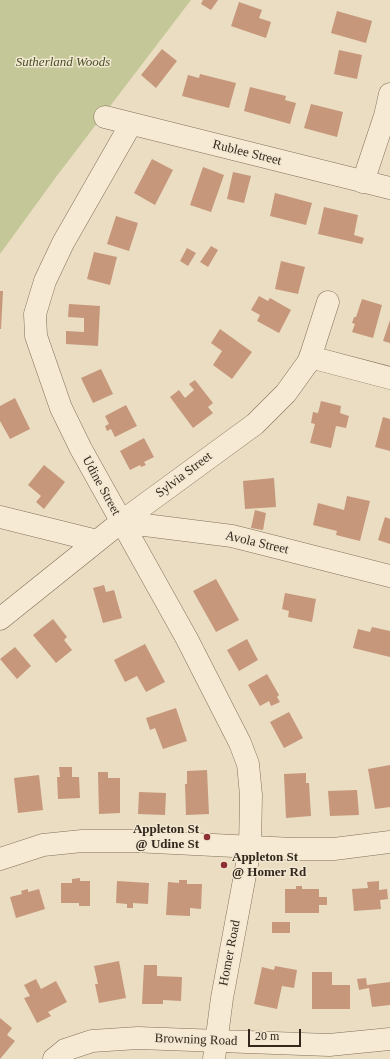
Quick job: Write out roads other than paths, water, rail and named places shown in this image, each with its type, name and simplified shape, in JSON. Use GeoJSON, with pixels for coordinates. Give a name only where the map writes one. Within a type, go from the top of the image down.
{"type":"FeatureCollection","features":[{"type":"Feature","properties":{"kind":"street"},"geometry":{"type":"LineString","coordinates":[[363,182],[385,116],[390,94]]}},
{"type":"Feature","properties":{"kind":"street","name":"Rublee Street"},"geometry":{"type":"LineString","coordinates":[[105,117],[390,188]]}},
{"type":"Feature","properties":{"kind":"street","name":"Udine Street"},"geometry":{"type":"LineString","coordinates":[[131,124],[63,243],[45,281],[35,314],[36,336],[61,408],[80,449],[187,639],[243,750],[250,778],[250,848]]}},
{"type":"Feature","properties":{"kind":"street","name":"Sylvia Street"},"geometry":{"type":"LineString","coordinates":[[0,619],[121,522],[254,424],[286,393],[310,357],[328,302]]}},
{"type":"Feature","properties":{"kind":"street"},"geometry":{"type":"LineString","coordinates":[[310,357],[390,378]]}},
{"type":"Feature","properties":{"kind":"street"},"geometry":{"type":"LineString","coordinates":[[0,517],[97,541]]}},
{"type":"Feature","properties":{"kind":"street","name":"Avola Street"},"geometry":{"type":"LineString","coordinates":[[121,522],[232,536],[390,576]]}},
{"type":"Feature","properties":{"kind":"street"},"geometry":{"type":"LineString","coordinates":[[0,859],[43,845],[82,841],[134,841],[250,848],[322,849],[390,842]]}},
{"type":"Feature","properties":{"kind":"street","name":"Homer Road"},"geometry":{"type":"LineString","coordinates":[[215,1050],[222,998],[250,848]]}},
{"type":"Feature","properties":{"kind":"street","name":"Browning Road"},"geometry":{"type":"LineString","coordinates":[[54,1059],[64,1050],[92,1041],[138,1038],[215,1050],[329,1045],[390,1039]]}},
{"type":"Feature","properties":{"kind":"place","name":"Appleton St @ Udine St"},"geometry":{"type":"Point","coordinates":[207,837]}},
{"type":"Feature","properties":{"kind":"place","name":"Appleton St @ Homer Rd"},"geometry":{"type":"Point","coordinates":[224,865]}},
{"type":"Feature","properties":{"kind":"park label","name":"Sutherland Woods"},"geometry":{"type":"Point","coordinates":[63,63]}}]}
